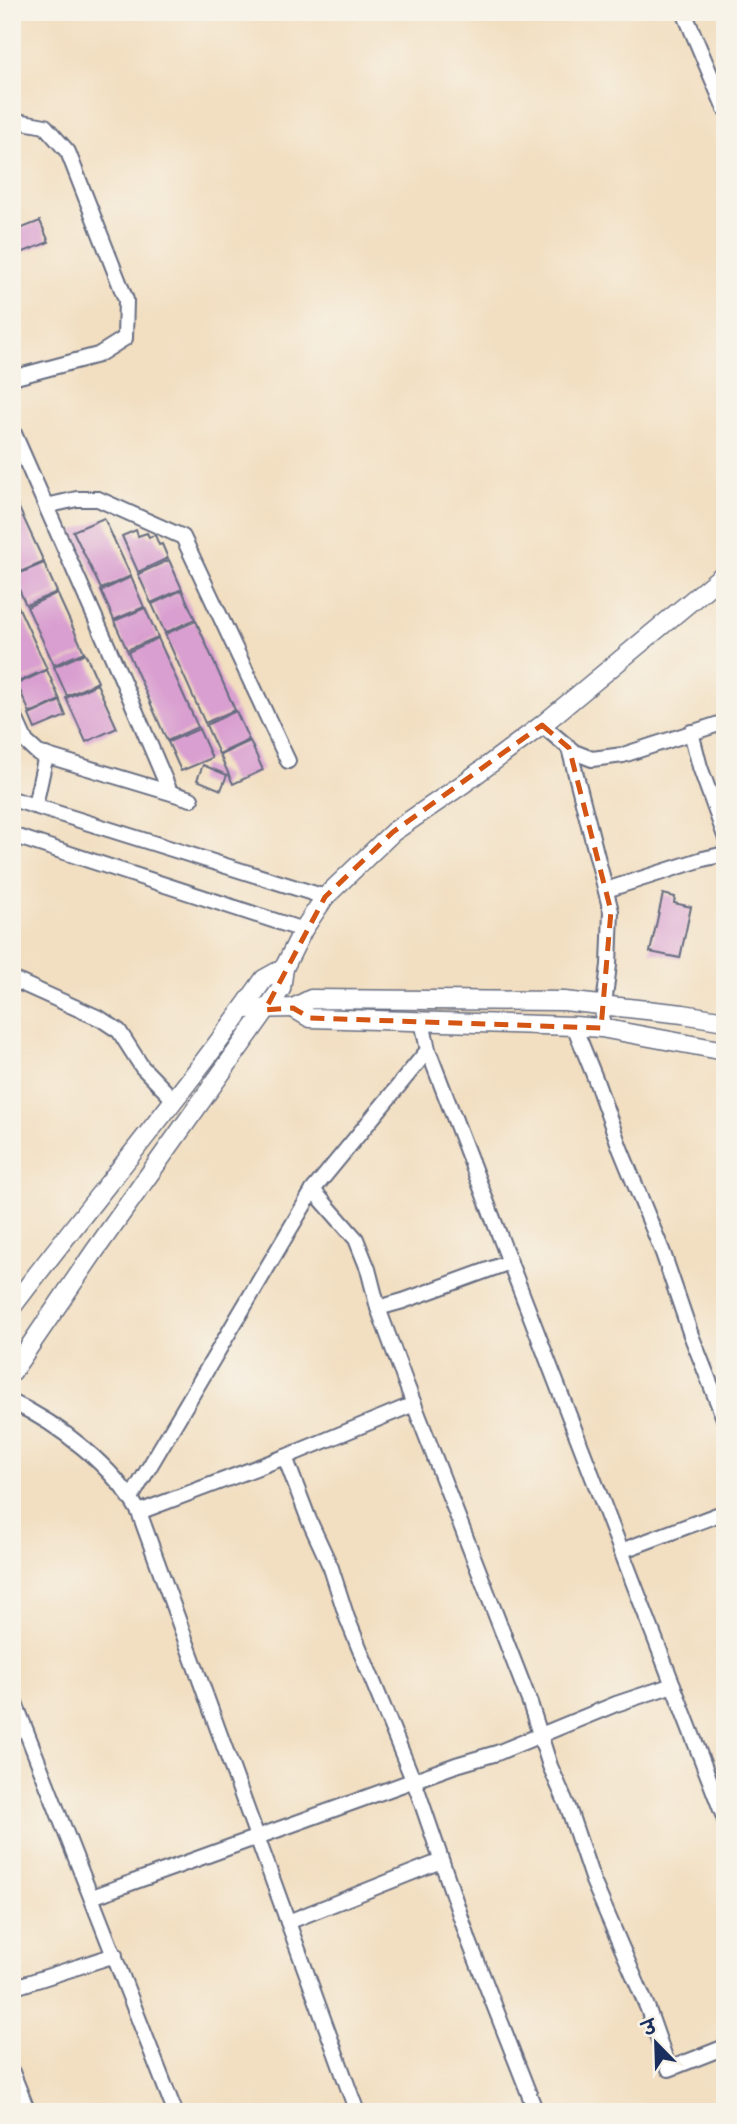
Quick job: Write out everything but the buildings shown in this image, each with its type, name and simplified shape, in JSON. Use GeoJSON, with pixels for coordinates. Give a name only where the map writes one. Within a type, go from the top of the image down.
{"type":"FeatureCollection","features":[{"type":"Feature","properties":{"kind":"street"},"geometry":{"type":"LineString","coordinates":[[684,12],[725,110]]}},
{"type":"Feature","properties":{"kind":"street"},"geometry":{"type":"LineString","coordinates":[[12,120],[45,126],[68,152],[126,300],[125,338],[98,355],[12,378]]}},
{"type":"Feature","properties":{"kind":"street"},"geometry":{"type":"LineString","coordinates":[[12,429],[170,792]]}},
{"type":"Feature","properties":{"kind":"street"},"geometry":{"type":"LineString","coordinates":[[46,506],[77,499],[98,499],[183,537],[288,761]]}},
{"type":"Feature","properties":{"kind":"street"},"geometry":{"type":"LineString","coordinates":[[12,1372],[93,1252],[281,989],[284,968],[303,930],[325,897],[393,832],[542,725],[725,573]]}},
{"type":"Feature","properties":{"kind":"street"},"geometry":{"type":"LineString","coordinates":[[12,711],[32,749],[191,799]]}},
{"type":"Feature","properties":{"kind":"street"},"geometry":{"type":"LineString","coordinates":[[542,725],[569,748],[592,759],[623,755],[725,722]]}},
{"type":"Feature","properties":{"kind":"street"},"geometry":{"type":"LineString","coordinates":[[691,732],[725,836]]}},
{"type":"Feature","properties":{"kind":"street"},"geometry":{"type":"LineString","coordinates":[[569,748],[611,911],[609,965],[601,1028]]}},
{"type":"Feature","properties":{"kind":"street"},"geometry":{"type":"LineString","coordinates":[[35,806],[46,755]]}},
{"type":"Feature","properties":{"kind":"street"},"geometry":{"type":"LineString","coordinates":[[12,799],[325,897]]}},
{"type":"Feature","properties":{"kind":"street"},"geometry":{"type":"LineString","coordinates":[[12,835],[303,930]]}},
{"type":"Feature","properties":{"kind":"street"},"geometry":{"type":"LineString","coordinates":[[606,890],[725,854]]}},
{"type":"Feature","properties":{"kind":"street"},"geometry":{"type":"LineString","coordinates":[[12,1307],[174,1100],[264,979],[284,968]]}},
{"type":"Feature","properties":{"kind":"street"},"geometry":{"type":"LineString","coordinates":[[12,979],[101,1019],[119,1031],[142,1068],[174,1100]]}},
{"type":"Feature","properties":{"kind":"street"},"geometry":{"type":"LineString","coordinates":[[243,1009],[293,1008],[311,999],[564,1001],[725,1021]]}},
{"type":"Feature","properties":{"kind":"street"},"geometry":{"type":"LineString","coordinates":[[293,1008],[310,1018],[601,1028],[725,1051]]}},
{"type":"Feature","properties":{"kind":"street"},"geometry":{"type":"LineString","coordinates":[[422,1021],[428,1050],[725,1820]]}},
{"type":"Feature","properties":{"kind":"street"},"geometry":{"type":"LineString","coordinates":[[574,1026],[725,1421]]}},
{"type":"Feature","properties":{"kind":"street"},"geometry":{"type":"LineString","coordinates":[[131,1498],[313,1190],[428,1050]]}},
{"type":"Feature","properties":{"kind":"street"},"geometry":{"type":"LineString","coordinates":[[313,1190],[356,1239],[368,1269],[378,1308],[530,1703],[593,1881],[631,1965],[668,2069],[725,2047]]}},
{"type":"Feature","properties":{"kind":"street"},"geometry":{"type":"LineString","coordinates":[[378,1308],[510,1262]]}},
{"type":"Feature","properties":{"kind":"street"},"geometry":{"type":"LineString","coordinates":[[12,1402],[72,1439],[131,1498],[139,1512],[357,2112]]}},
{"type":"Feature","properties":{"kind":"street"},"geometry":{"type":"LineString","coordinates":[[139,1512],[285,1457],[414,1404]]}},
{"type":"Feature","properties":{"kind":"street"},"geometry":{"type":"LineString","coordinates":[[285,1457],[414,1782],[469,1941],[536,2112]]}},
{"type":"Feature","properties":{"kind":"street"},"geometry":{"type":"LineString","coordinates":[[621,1551],[725,1512]]}},
{"type":"Feature","properties":{"kind":"street"},"geometry":{"type":"LineString","coordinates":[[92,1896],[456,1765],[497,1753],[616,1704],[673,1685]]}},
{"type":"Feature","properties":{"kind":"street"},"geometry":{"type":"LineString","coordinates":[[12,1695],[175,2112]]}},
{"type":"Feature","properties":{"kind":"street"},"geometry":{"type":"LineString","coordinates":[[288,1922],[441,1861]]}},
{"type":"Feature","properties":{"kind":"street"},"geometry":{"type":"LineString","coordinates":[[12,1989],[115,1955]]}},
{"type":"Feature","properties":{"kind":"street"},"geometry":{"type":"LineString","coordinates":[[12,2071],[27,2112]]}},
{"type":"Feature","properties":{"kind":"highlighted area"},"geometry":{"type":"Polygon","coordinates":[[[542,725],[569,748],[611,911],[601,1028],[310,1018],[293,1008],[265,1010],[325,897],[393,832],[542,725]]]}}]}
